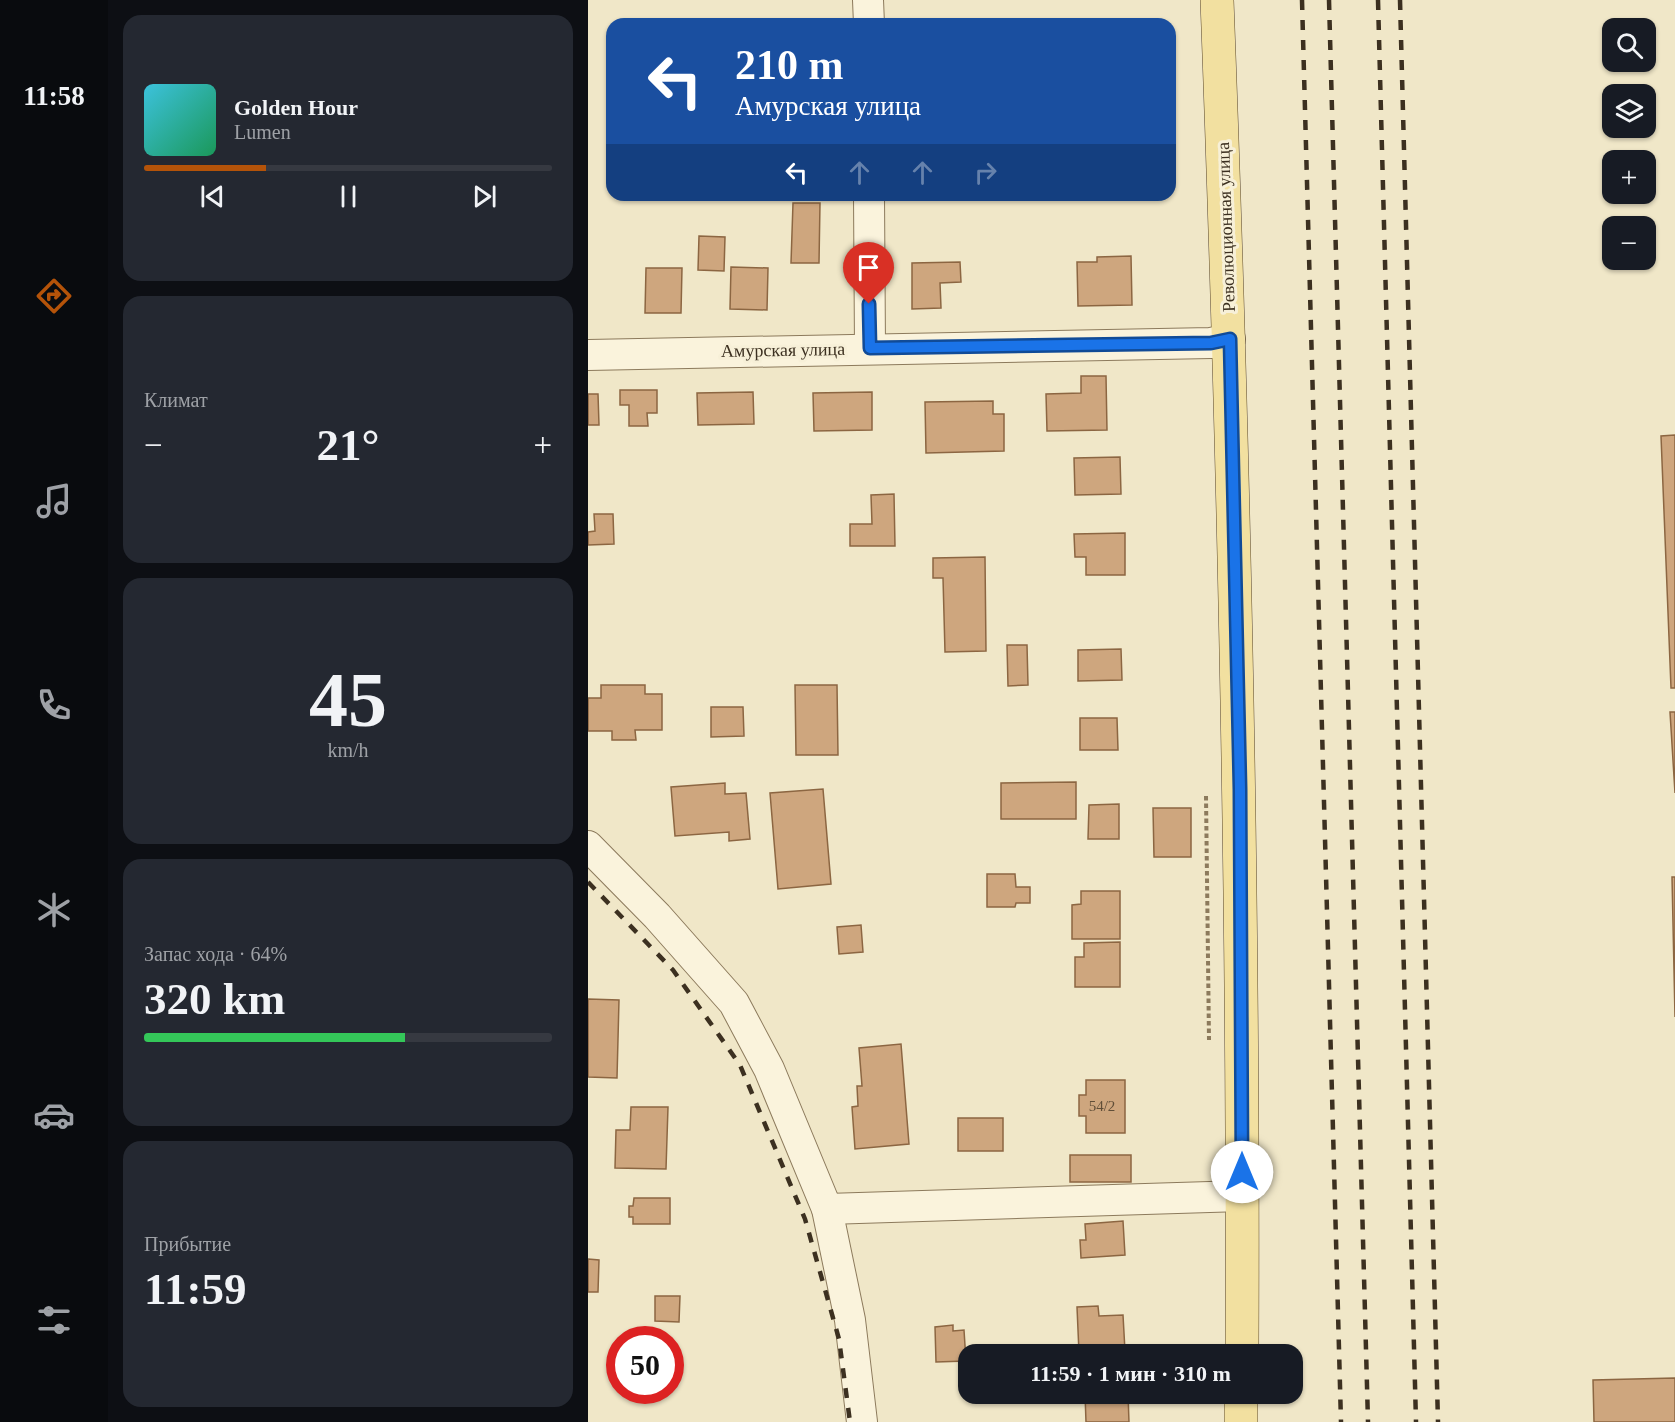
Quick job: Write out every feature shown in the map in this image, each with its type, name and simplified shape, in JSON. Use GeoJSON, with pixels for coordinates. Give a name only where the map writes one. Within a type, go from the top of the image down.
{"type":"FeatureCollection","features":[{"type":"Feature","properties":{"kind":"main road","name":"Революционная улица"},"geometry":{"type":"LineString","coordinates":[[1217,0],[1230,339],[1240,777],[1242,1344]]}},
{"type":"Feature","properties":{"kind":"main road"},"geometry":{"type":"LineString","coordinates":[[1241,1404],[1241,1422]]}},
{"type":"Feature","properties":{"kind":"street"},"geometry":{"type":"LineString","coordinates":[[868,0],[868,18]]}},
{"type":"Feature","properties":{"kind":"street"},"geometry":{"type":"LineString","coordinates":[[869,201],[870,348]]}},
{"type":"Feature","properties":{"kind":"street","name":"Амурская улица"},"geometry":{"type":"LineString","coordinates":[[588,355],[1199,343],[1230,339]]}},
{"type":"Feature","properties":{"kind":"street"},"geometry":{"type":"LineString","coordinates":[[588,846],[657,916],[734,1003],[769,1069],[827,1209],[850,1320],[862,1422]]}},
{"type":"Feature","properties":{"kind":"street"},"geometry":{"type":"LineString","coordinates":[[827,1209],[1242,1196]]}},
{"type":"Feature","properties":{"kind":"building"},"geometry":{"type":"Polygon","coordinates":[[[793,203],[820,203],[819,263],[791,263],[793,203]]]}},
{"type":"Feature","properties":{"kind":"building"},"geometry":{"type":"Polygon","coordinates":[[[699,236],[725,237],[724,271],[698,270],[699,236]]]}},
{"type":"Feature","properties":{"kind":"building"},"geometry":{"type":"Polygon","coordinates":[[[1131,256],[1132,305],[1078,306],[1077,262],[1097,262],[1097,257],[1131,256]]]}},
{"type":"Feature","properties":{"kind":"building"},"geometry":{"type":"Polygon","coordinates":[[[960,262],[961,282],[940,283],[941,308],[912,309],[912,263],[960,262]]]}},
{"type":"Feature","properties":{"kind":"building"},"geometry":{"type":"Polygon","coordinates":[[[731,267],[768,268],[767,310],[730,309],[731,267]]]}},
{"type":"Feature","properties":{"kind":"building"},"geometry":{"type":"Polygon","coordinates":[[[646,268],[682,268],[681,313],[645,313],[646,268]]]}},
{"type":"Feature","properties":{"kind":"building"},"geometry":{"type":"Polygon","coordinates":[[[1081,376],[1106,376],[1107,430],[1047,431],[1046,394],[1081,393],[1081,376]]]}},
{"type":"Feature","properties":{"kind":"building"},"geometry":{"type":"Polygon","coordinates":[[[620,390],[657,390],[657,413],[647,413],[648,426],[629,426],[629,405],[620,405],[620,390]]]}},
{"type":"Feature","properties":{"kind":"building"},"geometry":{"type":"Polygon","coordinates":[[[753,392],[754,424],[698,425],[697,393],[753,392]]]}},
{"type":"Feature","properties":{"kind":"building"},"geometry":{"type":"Polygon","coordinates":[[[872,392],[872,430],[814,431],[813,393],[872,392]]]}},
{"type":"Feature","properties":{"kind":"building"},"geometry":{"type":"Polygon","coordinates":[[[588,394],[598,394],[599,425],[588,425],[588,394]]]}},
{"type":"Feature","properties":{"kind":"building"},"geometry":{"type":"Polygon","coordinates":[[[993,401],[993,414],[1004,414],[1004,451],[926,453],[925,402],[993,401]]]}},
{"type":"Feature","properties":{"kind":"building"},"geometry":{"type":"Polygon","coordinates":[[[1675,435],[1675,688],[1671,688],[1661,436],[1675,435]]]}},
{"type":"Feature","properties":{"kind":"building"},"geometry":{"type":"Polygon","coordinates":[[[1120,457],[1121,494],[1075,495],[1074,458],[1120,457]]]}},
{"type":"Feature","properties":{"kind":"building"},"geometry":{"type":"Polygon","coordinates":[[[894,494],[895,546],[850,546],[850,524],[872,524],[871,495],[894,494]]]}},
{"type":"Feature","properties":{"kind":"building"},"geometry":{"type":"Polygon","coordinates":[[[594,514],[613,514],[614,544],[588,545],[588,532],[595,531],[594,514]]]}},
{"type":"Feature","properties":{"kind":"building"},"geometry":{"type":"Polygon","coordinates":[[[1125,533],[1125,575],[1086,575],[1086,557],[1075,557],[1074,534],[1125,533]]]}},
{"type":"Feature","properties":{"kind":"building"},"geometry":{"type":"Polygon","coordinates":[[[985,557],[986,651],[945,652],[943,578],[933,578],[933,558],[985,557]]]}},
{"type":"Feature","properties":{"kind":"building"},"geometry":{"type":"Polygon","coordinates":[[[1007,645],[1027,645],[1028,685],[1008,686],[1007,645]]]}},
{"type":"Feature","properties":{"kind":"building"},"geometry":{"type":"Polygon","coordinates":[[[1121,649],[1122,680],[1078,681],[1078,650],[1121,649]]]}},
{"type":"Feature","properties":{"kind":"building"},"geometry":{"type":"Polygon","coordinates":[[[601,685],[645,685],[645,694],[662,694],[662,730],[635,730],[636,740],[612,740],[612,731],[588,731],[588,698],[601,698],[601,685]]]}},
{"type":"Feature","properties":{"kind":"building"},"geometry":{"type":"Polygon","coordinates":[[[795,685],[837,685],[838,755],[796,755],[795,685]]]}},
{"type":"Feature","properties":{"kind":"building"},"geometry":{"type":"Polygon","coordinates":[[[711,707],[743,707],[744,736],[711,737],[711,707]]]}},
{"type":"Feature","properties":{"kind":"building"},"geometry":{"type":"Polygon","coordinates":[[[1670,712],[1675,712],[1675,793],[1670,712]]]}},
{"type":"Feature","properties":{"kind":"building"},"geometry":{"type":"Polygon","coordinates":[[[1080,718],[1117,718],[1118,750],[1080,750],[1080,718]]]}},
{"type":"Feature","properties":{"kind":"building"},"geometry":{"type":"Polygon","coordinates":[[[1076,782],[1076,819],[1001,819],[1001,783],[1076,782]]]}},
{"type":"Feature","properties":{"kind":"building"},"geometry":{"type":"Polygon","coordinates":[[[725,783],[725,794],[746,793],[750,839],[729,841],[729,832],[675,836],[671,787],[725,783]]]}},
{"type":"Feature","properties":{"kind":"building"},"geometry":{"type":"Polygon","coordinates":[[[823,789],[831,884],[778,889],[770,793],[823,789]]]}},
{"type":"Feature","properties":{"kind":"building"},"geometry":{"type":"Polygon","coordinates":[[[1119,804],[1119,839],[1088,839],[1089,805],[1119,804]]]}},
{"type":"Feature","properties":{"kind":"building"},"geometry":{"type":"Polygon","coordinates":[[[1153,808],[1191,808],[1191,857],[1154,857],[1153,808]]]}},
{"type":"Feature","properties":{"kind":"building"},"geometry":{"type":"Polygon","coordinates":[[[987,874],[1015,874],[1016,887],[1030,887],[1030,903],[1016,903],[1015,907],[987,907],[987,874]]]}},
{"type":"Feature","properties":{"kind":"building"},"geometry":{"type":"Polygon","coordinates":[[[1672,877],[1675,877],[1675,1017],[1672,877]]]}},
{"type":"Feature","properties":{"kind":"building"},"geometry":{"type":"Polygon","coordinates":[[[1081,891],[1120,891],[1120,939],[1072,939],[1072,905],[1081,904],[1081,891]]]}},
{"type":"Feature","properties":{"kind":"building"},"geometry":{"type":"Polygon","coordinates":[[[861,925],[863,952],[839,954],[837,927],[861,925]]]}},
{"type":"Feature","properties":{"kind":"building"},"geometry":{"type":"Polygon","coordinates":[[[1120,942],[1120,987],[1075,987],[1075,957],[1084,957],[1084,943],[1120,942]]]}},
{"type":"Feature","properties":{"kind":"building"},"geometry":{"type":"Polygon","coordinates":[[[588,999],[619,1000],[617,1078],[588,1077],[588,999]]]}},
{"type":"Feature","properties":{"kind":"building"},"geometry":{"type":"Polygon","coordinates":[[[901,1044],[909,1144],[855,1149],[852,1107],[858,1106],[857,1086],[862,1086],[859,1048],[901,1044]]]}},
{"type":"Feature","properties":{"kind":"building"},"geometry":{"type":"Polygon","coordinates":[[[1086,1080],[1125,1080],[1125,1133],[1086,1133],[1086,1116],[1079,1116],[1079,1095],[1086,1095],[1086,1080]]]}},
{"type":"Feature","properties":{"kind":"building"},"geometry":{"type":"Polygon","coordinates":[[[631,1107],[668,1107],[666,1169],[615,1168],[616,1130],[630,1130],[631,1107]]]}},
{"type":"Feature","properties":{"kind":"building"},"geometry":{"type":"Polygon","coordinates":[[[958,1118],[1003,1118],[1003,1151],[958,1151],[958,1118]]]}},
{"type":"Feature","properties":{"kind":"building"},"geometry":{"type":"Polygon","coordinates":[[[1070,1155],[1131,1155],[1131,1182],[1070,1182],[1070,1155]]]}},
{"type":"Feature","properties":{"kind":"building"},"geometry":{"type":"Polygon","coordinates":[[[634,1198],[670,1198],[670,1224],[633,1224],[633,1217],[629,1217],[629,1206],[633,1206],[634,1198]]]}},
{"type":"Feature","properties":{"kind":"building"},"geometry":{"type":"Polygon","coordinates":[[[1123,1221],[1125,1255],[1081,1258],[1080,1240],[1086,1240],[1085,1224],[1123,1221]]]}},
{"type":"Feature","properties":{"kind":"building"},"geometry":{"type":"Polygon","coordinates":[[[588,1259],[599,1260],[598,1292],[588,1292],[588,1259]]]}},
{"type":"Feature","properties":{"kind":"building"},"geometry":{"type":"Polygon","coordinates":[[[655,1296],[680,1296],[679,1322],[655,1321],[655,1296]]]}},
{"type":"Feature","properties":{"kind":"building"},"geometry":{"type":"Polygon","coordinates":[[[1098,1306],[1099,1316],[1123,1315],[1125,1344],[1079,1344],[1077,1307],[1098,1306]]]}},
{"type":"Feature","properties":{"kind":"building"},"geometry":{"type":"Polygon","coordinates":[[[953,1325],[953,1331],[964,1330],[965,1344],[958,1344],[958,1361],[936,1362],[935,1327],[953,1325]]]}},
{"type":"Feature","properties":{"kind":"building"},"geometry":{"type":"Polygon","coordinates":[[[1675,1378],[1675,1422],[1594,1422],[1593,1380],[1675,1378]]]}},
{"type":"Feature","properties":{"kind":"building"},"geometry":{"type":"Polygon","coordinates":[[[1085,1404],[1128,1404],[1129,1422],[1086,1422],[1085,1404]]]}},
{"type":"Feature","properties":{"kind":"railway"},"geometry":{"type":"LineString","coordinates":[[1302,0],[1341,1422]]}},
{"type":"Feature","properties":{"kind":"railway"},"geometry":{"type":"LineString","coordinates":[[1329,0],[1368,1422]]}},
{"type":"Feature","properties":{"kind":"railway"},"geometry":{"type":"LineString","coordinates":[[1378,0],[1416,1422]]}},
{"type":"Feature","properties":{"kind":"railway"},"geometry":{"type":"LineString","coordinates":[[1400,0],[1438,1422]]}},
{"type":"Feature","properties":{"kind":"railway"},"geometry":{"type":"LineString","coordinates":[[588,882],[673,970],[740,1065],[805,1219],[839,1339],[850,1422]]}},
{"type":"Feature","properties":{"kind":"route"},"geometry":{"type":"LineString","coordinates":[[869,304],[870,348],[1211,343],[1230,339],[1240,789],[1242,1172]]}}]}
